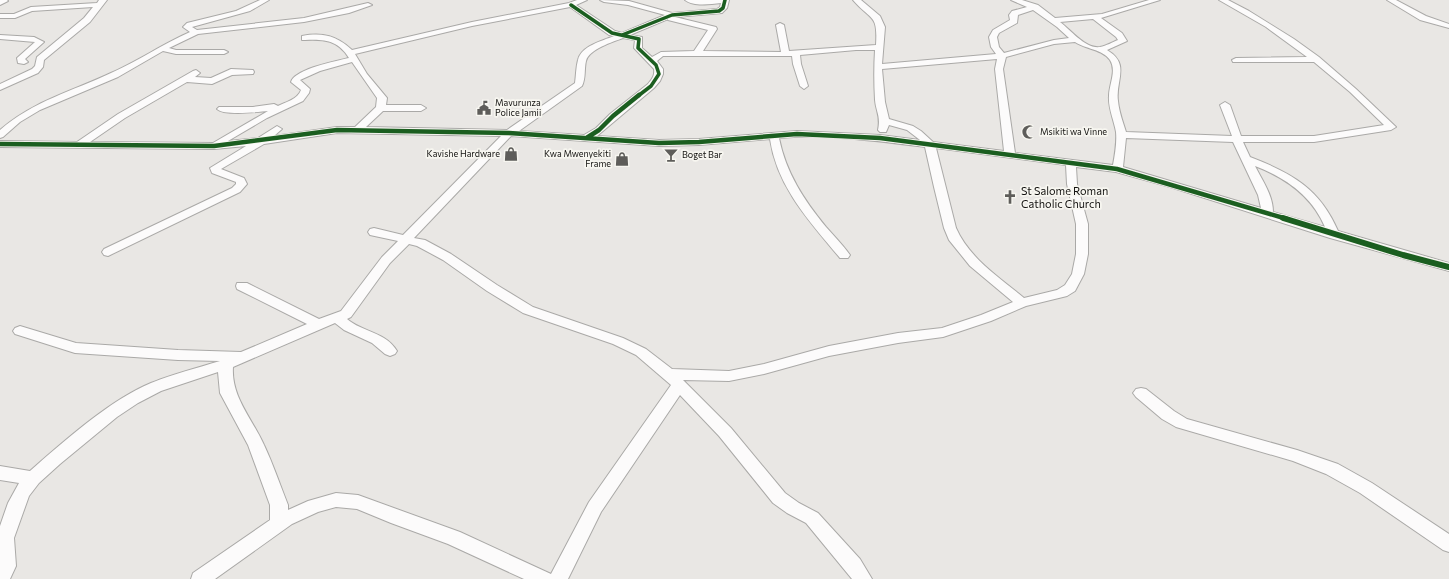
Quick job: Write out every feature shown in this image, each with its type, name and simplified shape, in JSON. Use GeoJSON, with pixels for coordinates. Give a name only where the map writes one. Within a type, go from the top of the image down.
{"type":"FeatureCollection","features":[{"type":"Feature","properties":{"kind":"street"},"geometry":{"type":"LineString","coordinates":[[196,32],[187,27],[196,23],[242,13],[265,0]]}},
{"type":"Feature","properties":{"kind":"street"},"geometry":{"type":"LineString","coordinates":[[214,146],[263,113],[291,104],[300,99],[305,93],[306,89],[295,82],[296,79],[317,69],[352,56],[472,24],[571,5],[583,0]]}},
{"type":"Feature","properties":{"kind":"street"},"geometry":{"type":"LineString","coordinates":[[604,0],[629,3],[713,29],[697,53]]}},
{"type":"Feature","properties":{"kind":"street"},"geometry":{"type":"LineString","coordinates":[[1,579],[7,566],[3,558],[4,546],[8,528],[17,503],[22,492],[33,478],[54,459],[112,413],[133,399],[156,387],[226,364],[318,324],[346,314],[376,272],[509,133],[579,84],[582,59],[590,49],[607,40],[669,16],[719,11],[723,8],[725,0],[704,2],[689,0]]}},
{"type":"Feature","properties":{"kind":"street"},"geometry":{"type":"LineString","coordinates":[[857,0],[873,13],[881,27],[878,67],[879,96],[884,121],[880,138]]}},
{"type":"Feature","properties":{"kind":"street"},"geometry":{"type":"LineString","coordinates":[[1016,0],[1035,7],[1082,44],[1101,49],[1110,55],[1117,66],[1117,78],[1114,86],[1113,100],[1121,135],[1117,169]]}},
{"type":"Feature","properties":{"kind":"street"},"geometry":{"type":"LineString","coordinates":[[1053,20],[1111,15],[1156,0]]}},
{"type":"Feature","properties":{"kind":"street"},"geometry":{"type":"LineString","coordinates":[[1121,135],[1237,139],[1314,139],[1391,127],[1371,106],[1303,49],[1250,14],[1223,0]]}},
{"type":"Feature","properties":{"kind":"street"},"geometry":{"type":"LineString","coordinates":[[1392,0],[1423,18],[1448,26]]}},
{"type":"Feature","properties":{"kind":"street"},"geometry":{"type":"LineString","coordinates":[[0,16],[14,16],[31,9],[101,2]]}},
{"type":"Feature","properties":{"kind":"street"},"geometry":{"type":"LineString","coordinates":[[0,87],[35,71],[39,67],[40,59],[87,20],[101,2]]}},
{"type":"Feature","properties":{"kind":"street"},"geometry":{"type":"LineString","coordinates":[[0,134],[17,120],[37,108],[121,72],[162,48],[196,32],[310,20],[338,14],[368,5]]}},
{"type":"Feature","properties":{"kind":"street"},"geometry":{"type":"LineString","coordinates":[[571,5],[592,18],[607,30],[639,40],[638,48],[653,60],[659,73],[656,80],[613,116],[599,130],[588,137]]}},
{"type":"Feature","properties":{"kind":"street"},"geometry":{"type":"LineString","coordinates":[[1002,56],[997,51],[993,42],[995,33],[1014,21],[1013,15],[1017,12],[1035,7]]}},
{"type":"Feature","properties":{"kind":"street"},"geometry":{"type":"LineString","coordinates":[[1095,17],[1119,35],[1123,41],[1101,49]]}},
{"type":"Feature","properties":{"kind":"street"},"geometry":{"type":"LineString","coordinates":[[780,25],[786,54]]}},
{"type":"Feature","properties":{"kind":"street"},"geometry":{"type":"LineString","coordinates":[[0,37],[34,39],[40,42],[21,58],[20,61],[24,62]]}},
{"type":"Feature","properties":{"kind":"street"},"geometry":{"type":"LineString","coordinates":[[305,38],[324,37],[333,39],[352,56],[364,75],[382,98],[381,108],[358,130]]}},
{"type":"Feature","properties":{"kind":"street"},"geometry":{"type":"LineString","coordinates":[[878,67],[1002,56],[1054,42],[1076,40]]}},
{"type":"Feature","properties":{"kind":"street"},"geometry":{"type":"LineString","coordinates":[[33,47],[61,42]]}},
{"type":"Feature","properties":{"kind":"street"},"geometry":{"type":"LineString","coordinates":[[162,48],[176,52],[224,52]]}},
{"type":"Feature","properties":{"kind":"street"},"geometry":{"type":"LineString","coordinates":[[653,60],[662,54],[786,54],[856,48],[880,48]]}},
{"type":"Feature","properties":{"kind":"street"},"geometry":{"type":"LineString","coordinates":[[796,53],[801,83],[804,86]]}},
{"type":"Feature","properties":{"kind":"street"},"geometry":{"type":"LineString","coordinates":[[1002,56],[999,69],[1010,155]]}},
{"type":"Feature","properties":{"kind":"street"},"geometry":{"type":"LineString","coordinates":[[1236,60],[1316,59]]}},
{"type":"Feature","properties":{"kind":"street"},"geometry":{"type":"LineString","coordinates":[[79,145],[104,126],[159,92],[196,72]]}},
{"type":"Feature","properties":{"kind":"street"},"geometry":{"type":"LineString","coordinates":[[185,79],[212,81],[231,72],[250,72]]}},
{"type":"Feature","properties":{"kind":"street"},"geometry":{"type":"LineString","coordinates":[[1225,104],[1237,139],[1264,195],[1268,214]]}},
{"type":"Feature","properties":{"kind":"street"},"geometry":{"type":"LineString","coordinates":[[381,108],[421,108]]}},
{"type":"Feature","properties":{"kind":"street"},"geometry":{"type":"LineString","coordinates":[[222,109],[263,113]]}},
{"type":"Feature","properties":{"kind":"street"},"geometry":{"type":"LineString","coordinates":[[884,121],[910,128],[918,132],[930,145],[950,228],[956,240],[974,263],[1022,303]]}},
{"type":"Feature","properties":{"kind":"street"},"geometry":{"type":"LineString","coordinates":[[108,252],[236,190],[242,184],[240,180],[219,173],[215,168],[261,142],[277,128]]}},
{"type":"Feature","properties":{"kind":"street"},"geometry":{"type":"LineString","coordinates":[[0,144],[214,146],[261,142],[331,131],[358,130],[509,133],[588,137],[659,143],[699,142],[819,134],[880,138],[1117,169],[1174,185],[1334,235],[1449,267]]}},
{"type":"Feature","properties":{"kind":"street"},"geometry":{"type":"LineString","coordinates":[[774,136],[777,154],[796,196],[817,225],[844,255]]}},
{"type":"Feature","properties":{"kind":"street"},"geometry":{"type":"LineString","coordinates":[[1247,159],[1282,173],[1298,184],[1323,211],[1329,220],[1334,235]]}},
{"type":"Feature","properties":{"kind":"street"},"geometry":{"type":"LineString","coordinates":[[674,380],[729,376],[764,369],[830,351],[898,338],[943,332],[986,318],[1022,303],[1062,292],[1070,288],[1078,274],[1082,254],[1082,224],[1072,184],[1071,162]]}},
{"type":"Feature","properties":{"kind":"street"},"geometry":{"type":"LineString","coordinates":[[374,232],[421,243],[447,257],[504,296],[528,310],[618,341],[641,352],[674,380],[725,432],[779,498],[793,508],[812,518],[853,565],[863,579]]}},
{"type":"Feature","properties":{"kind":"street"},"geometry":{"type":"LineString","coordinates":[[242,286],[318,324]]}},
{"type":"Feature","properties":{"kind":"street"},"geometry":{"type":"LineString","coordinates":[[338,318],[349,328],[366,334],[385,345],[390,351]]}},
{"type":"Feature","properties":{"kind":"street"},"geometry":{"type":"LineString","coordinates":[[20,331],[75,348],[197,356],[246,356]]}},
{"type":"Feature","properties":{"kind":"street"},"geometry":{"type":"LineString","coordinates":[[226,364],[225,378],[228,393],[256,446],[279,505],[279,525]]}},
{"type":"Feature","properties":{"kind":"street"},"geometry":{"type":"LineString","coordinates":[[558,579],[595,507],[627,458],[674,380]]}},
{"type":"Feature","properties":{"kind":"street"},"geometry":{"type":"LineString","coordinates":[[1141,393],[1168,415],[1182,423],[1290,454],[1332,469],[1372,492],[1449,544]]}},
{"type":"Feature","properties":{"kind":"street"},"geometry":{"type":"LineString","coordinates":[[0,473],[33,478]]}},
{"type":"Feature","properties":{"kind":"street"},"geometry":{"type":"LineString","coordinates":[[200,579],[229,557],[286,519],[314,506],[336,500],[358,502],[397,518],[454,538],[544,579]]}},
{"type":"Feature","properties":{"kind":"cycle path"},"geometry":{"type":"LineString","coordinates":[[622,35],[672,15],[719,11],[723,8],[725,0]]}},
{"type":"Feature","properties":{"kind":"cycle path"},"geometry":{"type":"LineString","coordinates":[[571,5],[612,33],[639,39],[638,48],[656,65],[659,74],[651,86],[613,116],[599,130],[588,137]]}},
{"type":"Feature","properties":{"kind":"cycle path"},"geometry":{"type":"LineString","coordinates":[[0,144],[214,146],[337,130],[509,133],[659,143],[699,142],[797,134],[880,138],[1117,169],[1403,255],[1449,267]]}},
{"type":"Feature","properties":{"kind":"place","name":"Mavurunza Police Jamii"},"geometry":{"type":"Point","coordinates":[484,108]}},
{"type":"Feature","properties":{"kind":"place","name":"Msikiti wa Vinne"},"geometry":{"type":"Point","coordinates":[1029,132]}},
{"type":"Feature","properties":{"kind":"place","name":"Kavishe Hardware"},"geometry":{"type":"Point","coordinates":[511,154]}},
{"type":"Feature","properties":{"kind":"place","name":"Boget Bar"},"geometry":{"type":"Point","coordinates":[671,155]}},
{"type":"Feature","properties":{"kind":"place","name":"Kwa Mwenyekiti Frame"},"geometry":{"type":"Point","coordinates":[622,159]}},
{"type":"Feature","properties":{"kind":"place","name":"St Salome Roman Catholic Church"},"geometry":{"type":"Point","coordinates":[1010,197]}}]}
